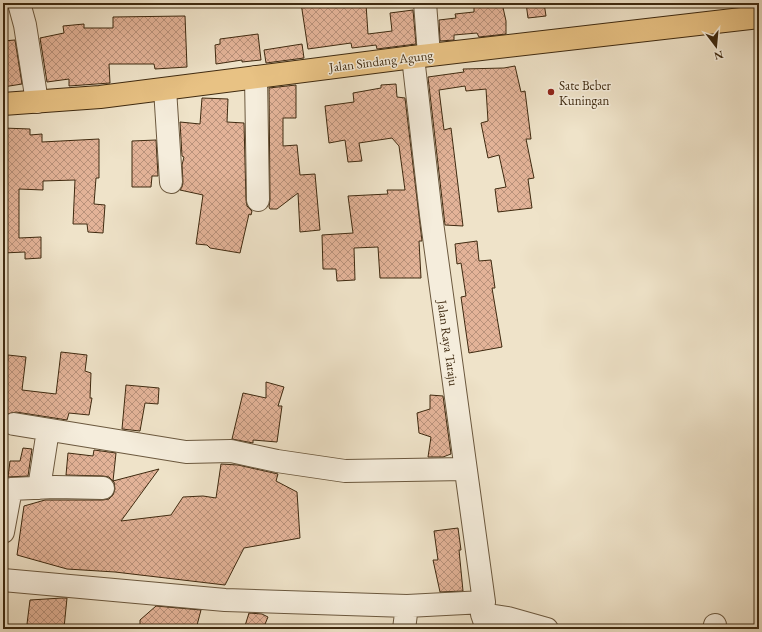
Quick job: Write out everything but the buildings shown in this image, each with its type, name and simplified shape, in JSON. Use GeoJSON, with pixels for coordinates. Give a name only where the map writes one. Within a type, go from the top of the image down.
{"type":"FeatureCollection","features":[{"type":"Feature","properties":{"kind":"main road","name":"Jalan Sindang Agung"},"geometry":{"type":"LineString","coordinates":[[3,104],[100,97],[421,56],[759,17]]}},
{"type":"Feature","properties":{"kind":"street"},"geometry":{"type":"LineString","coordinates":[[19,3],[25,25],[32,78],[37,102]]}},
{"type":"Feature","properties":{"kind":"street","name":"Jalan Raya Taraju"},"geometry":{"type":"LineString","coordinates":[[424,3],[421,56],[431,215],[484,615]]}},
{"type":"Feature","properties":{"kind":"street"},"geometry":{"type":"LineString","coordinates":[[256,77],[258,200]]}},
{"type":"Feature","properties":{"kind":"street"},"geometry":{"type":"LineString","coordinates":[[165,89],[171,182]]}},
{"type":"Feature","properties":{"kind":"street"},"geometry":{"type":"LineString","coordinates":[[14,424],[186,452],[231,451],[277,461],[345,471],[465,470]]}},
{"type":"Feature","properties":{"kind":"street"},"geometry":{"type":"LineString","coordinates":[[39,488],[48,430]]}},
{"type":"Feature","properties":{"kind":"street"},"geometry":{"type":"LineString","coordinates":[[3,532],[7,484],[39,488],[103,488]]}},
{"type":"Feature","properties":{"kind":"street"},"geometry":{"type":"LineString","coordinates":[[3,580],[225,600],[407,606],[508,618],[547,629]]}},
{"type":"Feature","properties":{"kind":"street"},"geometry":{"type":"LineString","coordinates":[[404,629],[407,606]]}},
{"type":"Feature","properties":{"kind":"place","name":"Sate Beber Kuningan"},"geometry":{"type":"Point","coordinates":[551,92]}}]}
